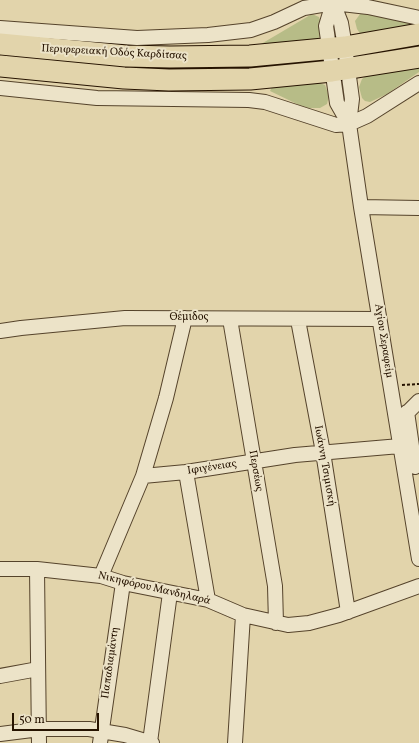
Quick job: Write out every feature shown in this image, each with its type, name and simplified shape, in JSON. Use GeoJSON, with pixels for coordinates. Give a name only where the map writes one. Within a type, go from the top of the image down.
{"type":"FeatureCollection","features":[{"type":"Feature","properties":{"kind":"main road","name":"Περιφερειακή Οδός Καρδίτσας"},"geometry":{"type":"LineString","coordinates":[[0,44],[170,58],[250,56],[337,48],[419,34]]}},
{"type":"Feature","properties":{"kind":"main road","name":"Περιφερειακή Οδός Καρδίτσας"},"geometry":{"type":"LineString","coordinates":[[0,66],[124,78],[169,80],[250,79],[340,70],[419,57]]}},
{"type":"Feature","properties":{"kind":"street"},"geometry":{"type":"LineString","coordinates":[[0,28],[137,38],[208,35],[251,30],[274,22],[304,8],[332,2],[368,7],[419,18]]}},
{"type":"Feature","properties":{"kind":"street","name":"Αγίου Σεραφείμ"},"geometry":{"type":"LineString","coordinates":[[332,2],[326,26],[337,48],[340,70],[337,104],[349,124],[400,446],[413,467],[419,559]]}},
{"type":"Feature","properties":{"kind":"street"},"geometry":{"type":"LineString","coordinates":[[0,88],[97,98],[249,100],[265,102],[336,125],[349,124],[378,111],[419,83]]}},
{"type":"Feature","properties":{"kind":"street"},"geometry":{"type":"LineString","coordinates":[[361,207],[419,208]]}},
{"type":"Feature","properties":{"kind":"street","name":"Θέμιδος"},"geometry":{"type":"LineString","coordinates":[[0,332],[21,328],[125,318],[298,320],[379,319]]}},
{"type":"Feature","properties":{"kind":"street"},"geometry":{"type":"LineString","coordinates":[[101,576],[143,476],[166,398],[185,318]]}},
{"type":"Feature","properties":{"kind":"street","name":"Περσέως"},"geometry":{"type":"LineString","coordinates":[[230,319],[275,586],[276,623]]}},
{"type":"Feature","properties":{"kind":"street","name":"Ιωάννη Τσιμισκή"},"geometry":{"type":"LineString","coordinates":[[298,320],[322,452],[348,612]]}},
{"type":"Feature","properties":{"kind":"street"},"geometry":{"type":"LineString","coordinates":[[396,424],[419,401]]}},
{"type":"Feature","properties":{"kind":"street"},"geometry":{"type":"LineString","coordinates":[[407,412],[413,467]]}},
{"type":"Feature","properties":{"kind":"street","name":"Ιφιγένειας"},"geometry":{"type":"LineString","coordinates":[[143,476],[186,472],[322,452],[400,446]]}},
{"type":"Feature","properties":{"kind":"street"},"geometry":{"type":"LineString","coordinates":[[186,472],[208,600]]}},
{"type":"Feature","properties":{"kind":"street","name":"Νικηφόρου Μανδηλαρά"},"geometry":{"type":"LineString","coordinates":[[0,569],[37,569],[101,576],[123,583],[208,600],[243,615],[276,623],[292,625],[309,623],[348,612],[419,586]]}},
{"type":"Feature","properties":{"kind":"street"},"geometry":{"type":"LineString","coordinates":[[37,569],[39,743]]}},
{"type":"Feature","properties":{"kind":"street","name":"Παπαδιαμάντη"},"geometry":{"type":"LineString","coordinates":[[100,737],[123,583]]}},
{"type":"Feature","properties":{"kind":"street"},"geometry":{"type":"LineString","coordinates":[[0,734],[40,729],[75,728],[100,737],[151,743],[170,593]]}},
{"type":"Feature","properties":{"kind":"street"},"geometry":{"type":"LineString","coordinates":[[235,743],[243,615]]}},
{"type":"Feature","properties":{"kind":"street"},"geometry":{"type":"LineString","coordinates":[[0,676],[38,669]]}},
{"type":"Feature","properties":{"kind":"green space"},"geometry":{"type":"Polygon","coordinates":[[[363,10],[419,21],[419,30],[361,35],[357,29],[355,21],[363,10]]]}},
{"type":"Feature","properties":{"kind":"green space"},"geometry":{"type":"Polygon","coordinates":[[[312,14],[319,17],[322,25],[321,35],[317,40],[256,47],[312,14]]]}},
{"type":"Feature","properties":{"kind":"green space"},"geometry":{"type":"Polygon","coordinates":[[[419,63],[419,72],[387,94],[370,102],[365,101],[362,98],[359,87],[362,79],[366,76],[419,63]]]}},
{"type":"Feature","properties":{"kind":"green space"},"geometry":{"type":"Polygon","coordinates":[[[317,82],[325,85],[329,96],[327,104],[320,108],[309,108],[299,105],[270,91],[272,87],[317,82]]]}}]}
